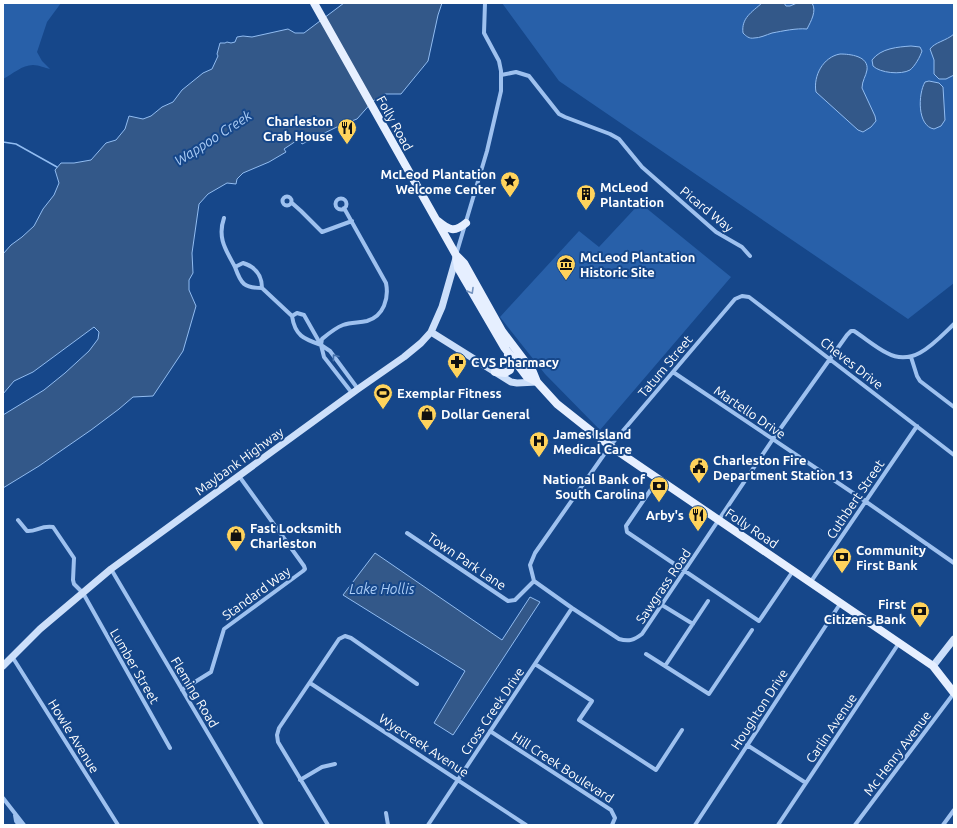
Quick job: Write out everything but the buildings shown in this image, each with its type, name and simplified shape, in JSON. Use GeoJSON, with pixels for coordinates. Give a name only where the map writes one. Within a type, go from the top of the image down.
{"type":"FeatureCollection","features":[{"type":"Feature","properties":{"kind":"main road","name":"Folly Road"},"geometry":{"type":"LineString","coordinates":[[314,3],[456,256],[464,263],[502,331],[532,372],[537,382],[557,404],[610,446],[933,666],[954,693]]}},
{"type":"Feature","properties":{"kind":"main road"},"geometry":{"type":"LineString","coordinates":[[434,217],[449,229],[455,230],[466,223]]}},
{"type":"Feature","properties":{"kind":"main road","name":"Folly Road"},"geometry":{"type":"LineString","coordinates":[[456,256],[458,268],[504,347],[527,377],[537,382]]}},
{"type":"Feature","properties":{"kind":"main road","name":"Maybank Highway"},"geometry":{"type":"LineString","coordinates":[[3,666],[40,629],[111,570],[355,391],[404,357],[421,343],[431,332],[442,307],[456,256]]}},
{"type":"Feature","properties":{"kind":"main road"},"geometry":{"type":"LineString","coordinates":[[431,332],[511,382],[537,382]]}},
{"type":"Feature","properties":{"kind":"main road"},"geometry":{"type":"LineString","coordinates":[[495,372],[505,373],[511,368],[510,360],[504,347]]}},
{"type":"Feature","properties":{"kind":"main road"},"geometry":{"type":"LineString","coordinates":[[933,666],[954,640]]}},
{"type":"Feature","properties":{"kind":"street"},"geometry":{"type":"LineString","coordinates":[[456,256],[487,151],[501,91],[499,61],[484,33],[485,3]]}},
{"type":"Feature","properties":{"kind":"street","name":"Picard Way"},"geometry":{"type":"LineString","coordinates":[[501,74],[516,72],[529,76],[560,114],[619,139],[642,167],[716,232],[742,247],[750,256]]}},
{"type":"Feature","properties":{"kind":"street"},"geometry":{"type":"LineString","coordinates":[[292,203],[322,232],[352,221]]}},
{"type":"Feature","properties":{"kind":"street"},"geometry":{"type":"LineString","coordinates":[[321,345],[322,339],[342,325],[368,321],[374,318],[379,314],[387,297],[386,283],[344,208]]}},
{"type":"Feature","properties":{"kind":"street"},"geometry":{"type":"LineString","coordinates":[[224,218],[221,226],[221,238],[240,280],[249,288],[262,288],[292,316],[294,327],[298,333],[305,339],[321,345],[330,351],[355,391]]}},
{"type":"Feature","properties":{"kind":"street"},"geometry":{"type":"LineString","coordinates":[[235,267],[243,263],[255,270],[262,279],[262,288]]}},
{"type":"Feature","properties":{"kind":"street","name":"Cheves Drive"},"geometry":{"type":"LineString","coordinates":[[735,299],[742,296],[749,297],[954,455]]}},
{"type":"Feature","properties":{"kind":"street","name":"Tatum Street"},"geometry":{"type":"LineString","coordinates":[[610,446],[735,299]]}},
{"type":"Feature","properties":{"kind":"street"},"geometry":{"type":"LineString","coordinates":[[292,316],[297,313],[304,315],[321,345],[324,357],[355,391]]}},
{"type":"Feature","properties":{"kind":"street"},"geometry":{"type":"LineString","coordinates":[[954,324],[927,349],[920,354],[911,357],[916,376],[920,381],[954,407]]}},
{"type":"Feature","properties":{"kind":"street","name":"Sawgrass Road"},"geometry":{"type":"LineString","coordinates":[[534,581],[619,639],[633,641],[642,634],[773,439],[847,335],[851,331],[854,331],[886,353],[896,357],[911,357]]}},
{"type":"Feature","properties":{"kind":"street","name":"Martello Drive"},"geometry":{"type":"LineString","coordinates":[[672,372],[865,501],[954,563]]}},
{"type":"Feature","properties":{"kind":"street","name":"Cuthbert Street"},"geometry":{"type":"LineString","coordinates":[[810,582],[916,426]]}},
{"type":"Feature","properties":{"kind":"street"},"geometry":{"type":"LineString","coordinates":[[534,581],[530,570],[530,565],[535,553],[610,446]]}},
{"type":"Feature","properties":{"kind":"street","name":"Standard Way"},"geometry":{"type":"LineString","coordinates":[[182,690],[211,672],[224,629],[305,569],[239,476]]}},
{"type":"Feature","properties":{"kind":"street"},"geometry":{"type":"LineString","coordinates":[[658,479],[626,526],[626,530],[685,572],[759,621],[794,571]]}},
{"type":"Feature","properties":{"kind":"street","name":"Lumber Street"},"geometry":{"type":"LineString","coordinates":[[18,520],[27,531],[30,532],[45,526],[53,527],[74,558],[74,584],[83,593],[170,748]]}},
{"type":"Feature","properties":{"kind":"street","name":"Town Park Lane"},"geometry":{"type":"LineString","coordinates":[[407,533],[508,601],[515,600],[534,581]]}},
{"type":"Feature","properties":{"kind":"street","name":"Fleming Road"},"geometry":{"type":"LineString","coordinates":[[111,570],[262,825]]}},
{"type":"Feature","properties":{"kind":"street"},"geometry":{"type":"LineString","coordinates":[[665,666],[708,601]]}},
{"type":"Feature","properties":{"kind":"street","name":"Houghton Drive"},"geometry":{"type":"LineString","coordinates":[[695,825],[840,604]]}},
{"type":"Feature","properties":{"kind":"street"},"geometry":{"type":"LineString","coordinates":[[662,605],[693,624]]}},
{"type":"Feature","properties":{"kind":"street","name":"Cross Creek Drive"},"geometry":{"type":"LineString","coordinates":[[428,825],[572,608]]}},
{"type":"Feature","properties":{"kind":"street"},"geometry":{"type":"LineString","coordinates":[[646,654],[708,694],[752,630]]}},
{"type":"Feature","properties":{"kind":"street"},"geometry":{"type":"LineString","coordinates":[[328,825],[278,742],[277,734],[279,728],[339,639],[345,636],[352,638],[417,684]]}},
{"type":"Feature","properties":{"kind":"street","name":"Carlin Avenue"},"geometry":{"type":"LineString","coordinates":[[778,825],[900,643]]}},
{"type":"Feature","properties":{"kind":"street","name":"Howle Avenue"},"geometry":{"type":"LineString","coordinates":[[12,658],[118,825]]}},
{"type":"Feature","properties":{"kind":"street"},"geometry":{"type":"LineString","coordinates":[[535,664],[592,701],[579,720],[656,770],[682,730]]}},
{"type":"Feature","properties":{"kind":"street","name":"Wyecreek Avenue"},"geometry":{"type":"LineString","coordinates":[[310,683],[526,825]]}},
{"type":"Feature","properties":{"kind":"street","name":"Mc Henry Avenue"},"geometry":{"type":"LineString","coordinates":[[855,825],[954,693]]}},
{"type":"Feature","properties":{"kind":"street","name":"Hill Creek Boulevard"},"geometry":{"type":"LineString","coordinates":[[490,731],[611,810],[615,818],[612,825]]}},
{"type":"Feature","properties":{"kind":"street"},"geometry":{"type":"LineString","coordinates":[[747,745],[806,783]]}},
{"type":"Feature","properties":{"kind":"street"},"geometry":{"type":"LineString","coordinates":[[300,780],[322,767],[335,764]]}},
{"type":"Feature","properties":{"kind":"street"},"geometry":{"type":"LineString","coordinates":[[3,798],[24,825]]}},
{"type":"Feature","properties":{"kind":"street"},"geometry":{"type":"LineString","coordinates":[[943,825],[954,810]]}},
{"type":"Feature","properties":{"kind":"street"},"geometry":{"type":"LineString","coordinates":[[386,813],[388,825]]}},
{"type":"Feature","properties":{"kind":"street"},"geometry":{"type":"LineString","coordinates":[[15,814],[18,825]]}},
{"type":"Feature","properties":{"kind":"shaded area"},"geometry":{"type":"Polygon","coordinates":[[[3,3],[61,3],[47,22],[37,52],[42,61],[50,69],[37,65],[29,65],[3,79],[3,3]]]}},
{"type":"Feature","properties":{"kind":"shaded area"},"geometry":{"type":"Polygon","coordinates":[[[502,3],[954,3],[954,283],[908,319],[559,81],[502,3]]]}},
{"type":"Feature","properties":{"kind":"shaded area"},"geometry":{"type":"Polygon","coordinates":[[[640,203],[731,277],[600,430],[545,374],[500,317],[579,231],[599,247],[640,203]]]}},
{"type":"Feature","properties":{"kind":"water","name":"Wappoo Creek"},"geometry":{"type":"Polygon","coordinates":[[[344,3],[442,3],[428,61],[401,94],[385,94],[373,101],[357,119],[302,144],[299,139],[284,149],[286,152],[269,162],[243,173],[237,179],[236,184],[227,183],[208,194],[199,204],[192,253],[193,273],[189,280],[189,290],[196,306],[183,351],[153,396],[133,397],[91,430],[39,466],[3,488],[3,415],[44,390],[89,351],[98,339],[99,332],[94,327],[33,372],[14,381],[3,394],[3,254],[11,245],[34,226],[43,209],[54,195],[59,183],[55,170],[61,163],[74,163],[91,160],[106,143],[116,140],[125,129],[129,116],[143,119],[151,116],[162,107],[173,102],[182,90],[203,73],[212,69],[218,56],[217,54],[220,43],[235,42],[237,37],[252,37],[288,29],[295,33],[304,33],[344,3]]]}},
{"type":"Feature","properties":{"kind":"water"},"geometry":{"type":"Polygon","coordinates":[[[762,3],[784,3],[786,6],[790,6],[797,3],[812,3],[814,13],[807,29],[790,30],[772,33],[758,38],[749,38],[743,33],[745,19],[762,3]]]}},
{"type":"Feature","properties":{"kind":"water"},"geometry":{"type":"Polygon","coordinates":[[[954,34],[954,75],[946,79],[939,79],[934,74],[934,60],[930,49],[954,34]]]}},
{"type":"Feature","properties":{"kind":"water"},"geometry":{"type":"Polygon","coordinates":[[[911,46],[920,47],[922,51],[914,66],[910,70],[906,72],[885,72],[873,66],[872,60],[880,53],[890,49],[911,46]]]}},
{"type":"Feature","properties":{"kind":"water"},"geometry":{"type":"Polygon","coordinates":[[[840,54],[858,57],[867,65],[862,88],[876,121],[871,127],[863,132],[858,130],[816,92],[816,80],[820,68],[829,59],[840,54]]]}},
{"type":"Feature","properties":{"kind":"water"},"geometry":{"type":"Polygon","coordinates":[[[929,81],[939,83],[943,87],[945,120],[941,126],[934,129],[928,127],[924,122],[920,109],[923,87],[925,82],[929,81]]]}},
{"type":"Feature","properties":{"kind":"water","name":"Lake Hollis"},"geometry":{"type":"Polygon","coordinates":[[[375,553],[502,640],[530,597],[540,602],[453,735],[434,723],[465,671],[343,595],[375,553]]]}},
{"type":"Feature","properties":{"kind":"waterway"},"geometry":{"type":"LineString","coordinates":[[3,142],[16,144],[57,167]]}},
{"type":"Feature","properties":{"kind":"place","name":"Charleston Crab House"},"geometry":{"type":"Point","coordinates":[347,145]}},
{"type":"Feature","properties":{"kind":"place","name":"McLeod Plantation Welcome Center"},"geometry":{"type":"Point","coordinates":[510,198]}},
{"type":"Feature","properties":{"kind":"place","name":"McLeod Plantation"},"geometry":{"type":"Point","coordinates":[586,211]}},
{"type":"Feature","properties":{"kind":"place","name":"McLeod Plantation Historic Site"},"geometry":{"type":"Point","coordinates":[566,281]}},
{"type":"Feature","properties":{"kind":"place","name":"CVS Pharmacy"},"geometry":{"type":"Point","coordinates":[457,379]}},
{"type":"Feature","properties":{"kind":"place","name":"Exemplar Fitness"},"geometry":{"type":"Point","coordinates":[383,410]}},
{"type":"Feature","properties":{"kind":"place","name":"Dollar General"},"geometry":{"type":"Point","coordinates":[427,431]}},
{"type":"Feature","properties":{"kind":"place","name":"James Island Medical Care"},"geometry":{"type":"Point","coordinates":[539,458]}},
{"type":"Feature","properties":{"kind":"place","name":"Charleston Fire Department Station 13"},"geometry":{"type":"Point","coordinates":[699,484]}},
{"type":"Feature","properties":{"kind":"place","name":"National Bank of South Carolina"},"geometry":{"type":"Point","coordinates":[659,503]}},
{"type":"Feature","properties":{"kind":"place","name":"Arby's"},"geometry":{"type":"Point","coordinates":[698,532]}},
{"type":"Feature","properties":{"kind":"place","name":"Fast Locksmith Charleston"},"geometry":{"type":"Point","coordinates":[236,552]}},
{"type":"Feature","properties":{"kind":"place","name":"Community First Bank"},"geometry":{"type":"Point","coordinates":[842,574]}},
{"type":"Feature","properties":{"kind":"place","name":"First Citizens Bank"},"geometry":{"type":"Point","coordinates":[920,628]}}]}
